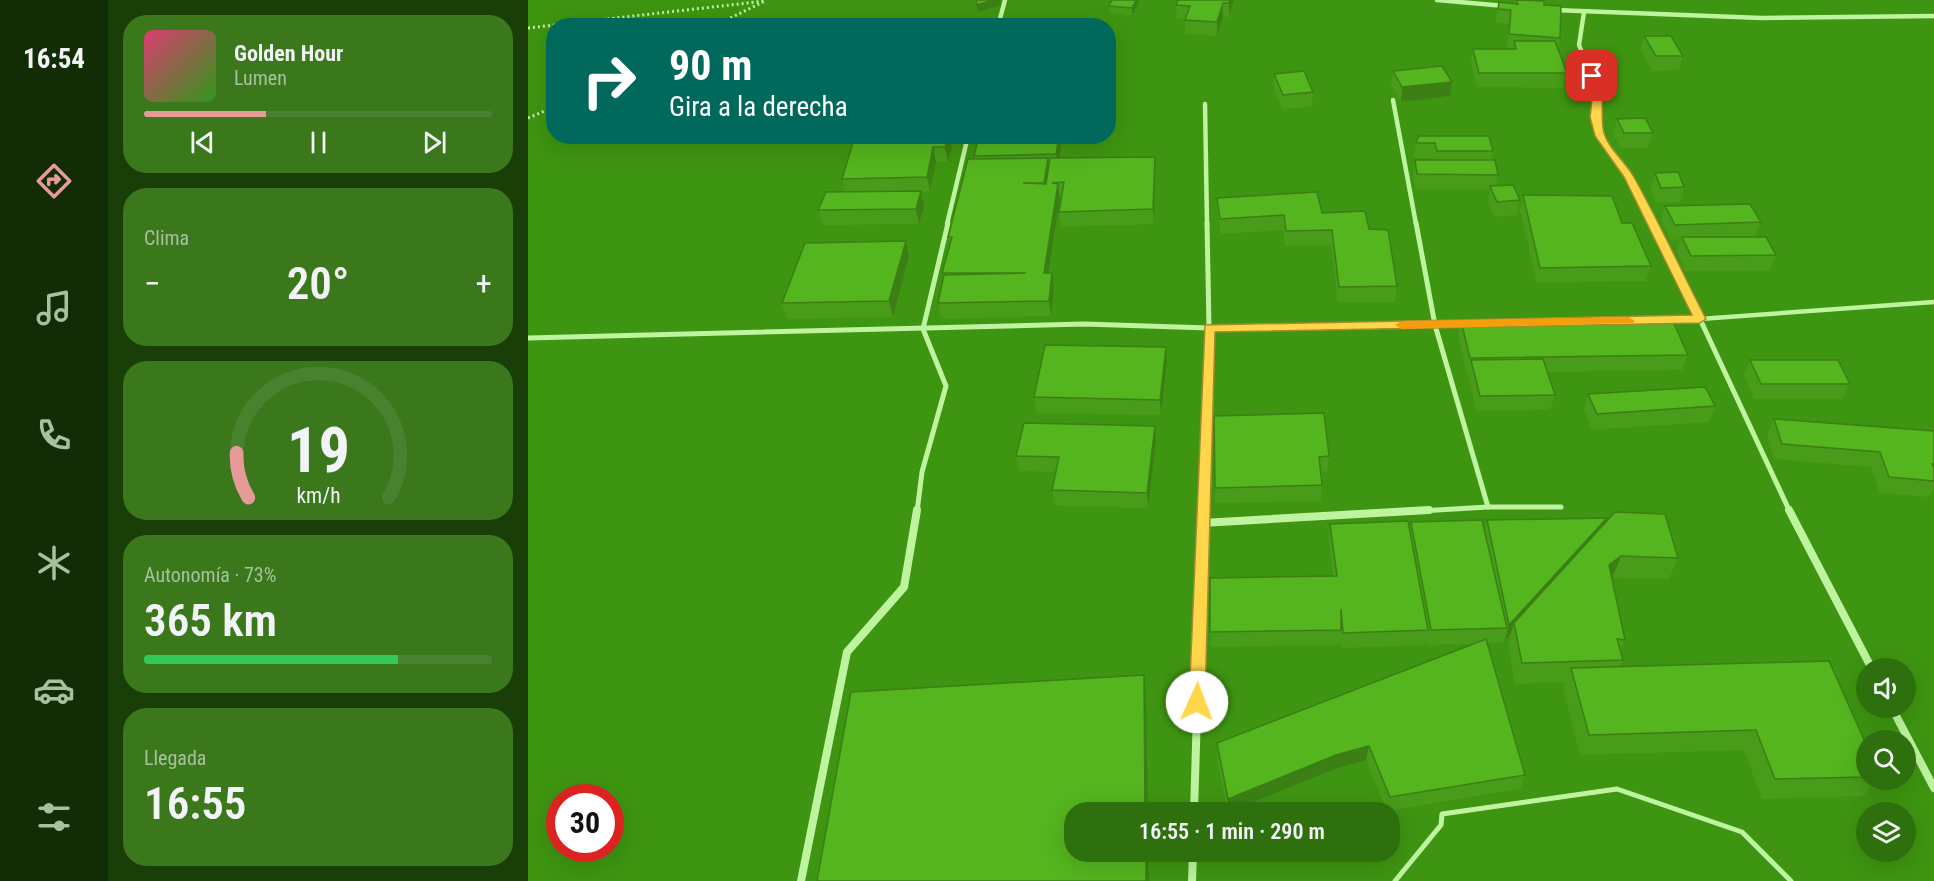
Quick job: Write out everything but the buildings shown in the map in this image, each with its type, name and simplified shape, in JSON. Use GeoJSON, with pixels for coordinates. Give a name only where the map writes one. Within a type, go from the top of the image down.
{"type":"FeatureCollection","features":[{"type":"Feature","properties":{"kind":"street"},"geometry":{"type":"LineString","coordinates":[[1000,18],[1005,0]]}},
{"type":"Feature","properties":{"kind":"street"},"geometry":{"type":"LineString","coordinates":[[1437,0],[1516,7]]}},
{"type":"Feature","properties":{"kind":"street"},"geometry":{"type":"LineString","coordinates":[[1550,9],[1762,18],[1934,16]]}},
{"type":"Feature","properties":{"kind":"street"},"geometry":{"type":"LineString","coordinates":[[1584,12],[1579,45],[1598,92],[1595,117],[1600,136],[1629,177],[1700,319],[1797,526],[1866,658]]}},
{"type":"Feature","properties":{"kind":"street"},"geometry":{"type":"LineString","coordinates":[[1393,100],[1435,325],[1488,507]]}},
{"type":"Feature","properties":{"kind":"street"},"geometry":{"type":"LineString","coordinates":[[1194,802],[1209,328],[1205,104]]}},
{"type":"Feature","properties":{"kind":"street"},"geometry":{"type":"LineString","coordinates":[[801,881],[847,652],[904,587],[915,530],[922,472],[946,386],[923,329],[966,144]]}},
{"type":"Feature","properties":{"kind":"street"},"geometry":{"type":"LineString","coordinates":[[1654,320],[1700,319]]}},
{"type":"Feature","properties":{"kind":"street"},"geometry":{"type":"LineString","coordinates":[[528,338],[1084,324],[1209,328],[1470,324]]}},
{"type":"Feature","properties":{"kind":"street"},"geometry":{"type":"LineString","coordinates":[[1202,523],[1488,507],[1561,507]]}},
{"type":"Feature","properties":{"kind":"street"},"geometry":{"type":"LineString","coordinates":[[1897,718],[1934,788]]}},
{"type":"Feature","properties":{"kind":"street"},"geometry":{"type":"LineString","coordinates":[[1192,881],[1193,862]]}},
{"type":"Feature","properties":{"kind":"lane"},"geometry":{"type":"LineString","coordinates":[[1700,319],[1934,302]]}},
{"type":"Feature","properties":{"kind":"lane"},"geometry":{"type":"LineString","coordinates":[[1395,881],[1441,825],[1442,814],[1617,789],[1742,832],[1791,881]]}},
{"type":"Feature","properties":{"kind":"path"},"geometry":{"type":"LineString","coordinates":[[616,18],[765,1],[730,18]]}},
{"type":"Feature","properties":{"kind":"path"},"geometry":{"type":"LineString","coordinates":[[528,28],[546,26]]}},
{"type":"Feature","properties":{"kind":"path"},"geometry":{"type":"LineString","coordinates":[[528,118],[546,110]]}},
{"type":"Feature","properties":{"kind":"slow traffic"},"geometry":{"type":"LineString","coordinates":[[1402,325],[1629,321]]}},
{"type":"Feature","properties":{"kind":"route"},"geometry":{"type":"LineString","coordinates":[[1197,702],[1209,328],[1700,319],[1629,177],[1600,136],[1595,117],[1598,92],[1592,76]]}}]}
